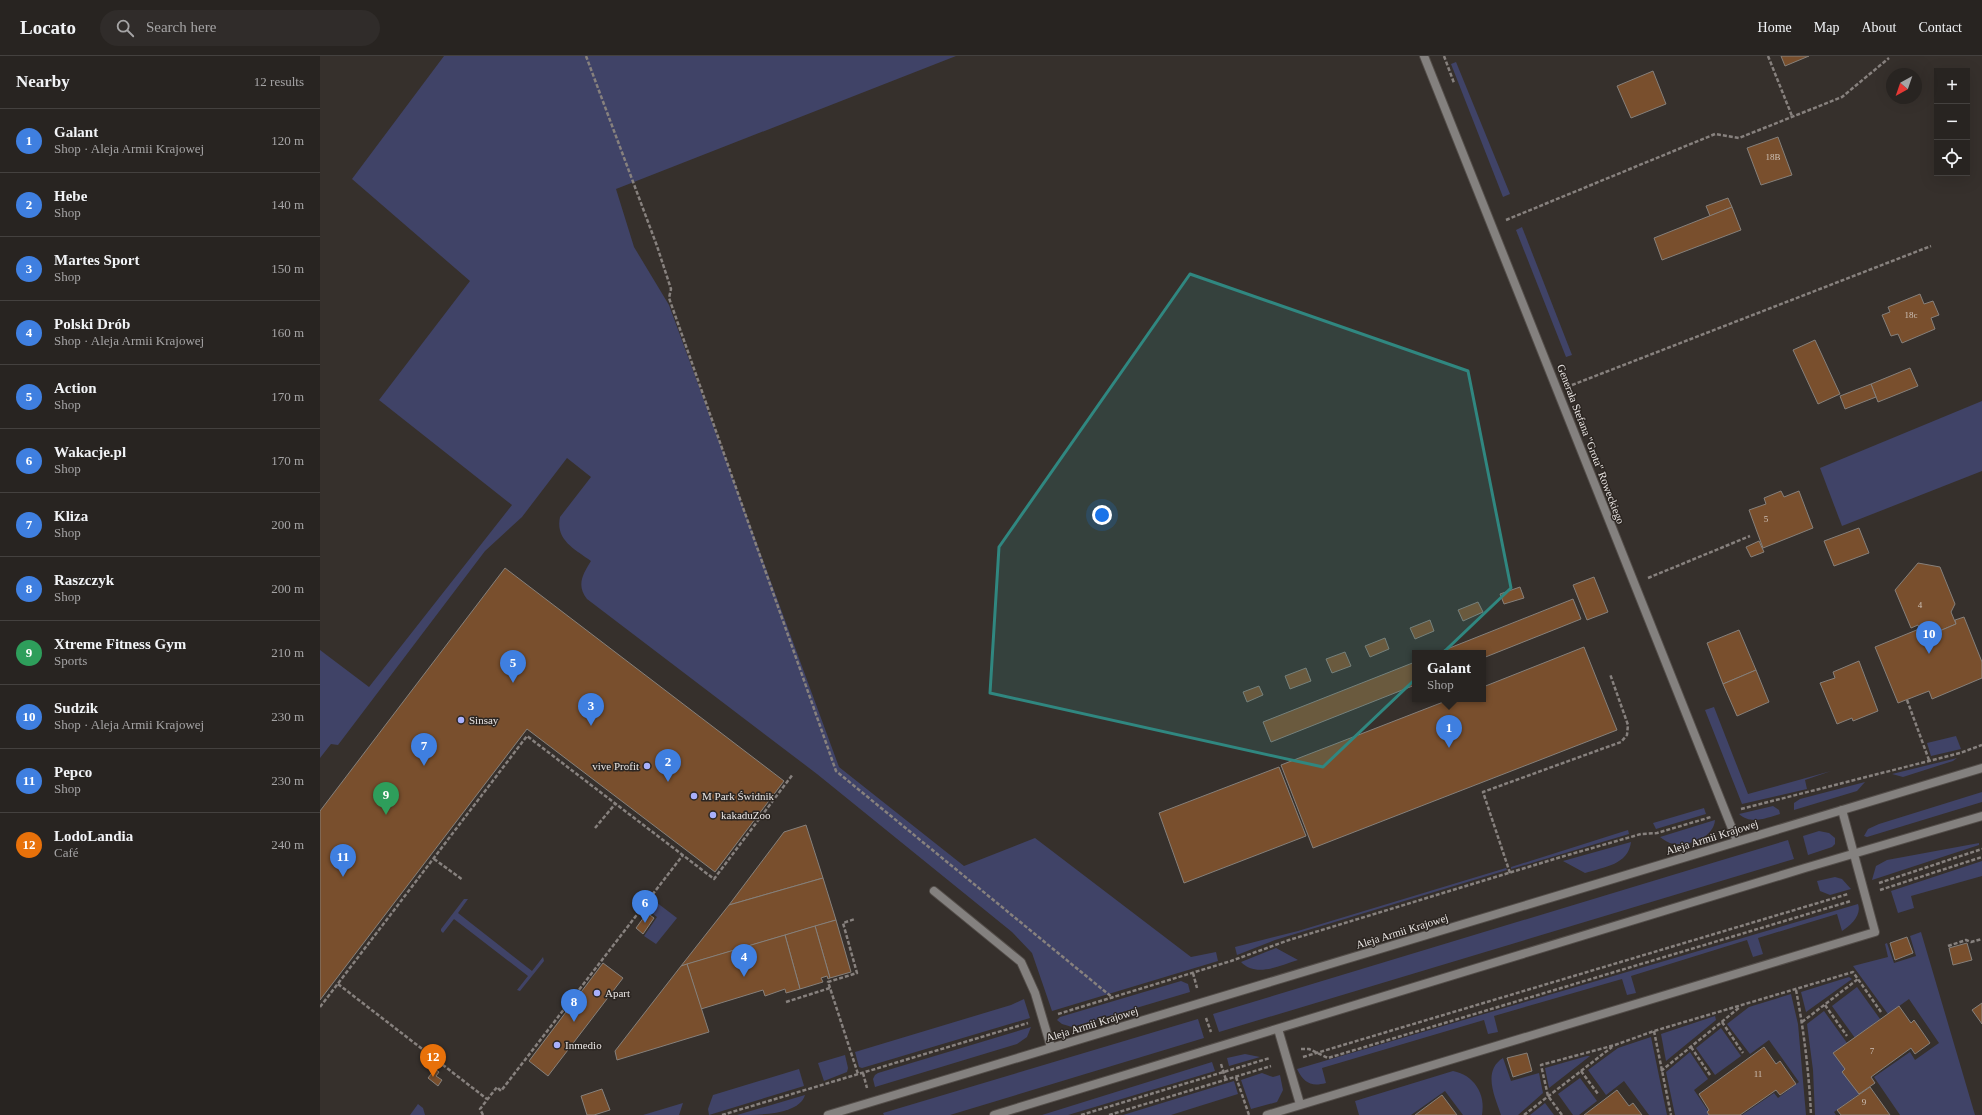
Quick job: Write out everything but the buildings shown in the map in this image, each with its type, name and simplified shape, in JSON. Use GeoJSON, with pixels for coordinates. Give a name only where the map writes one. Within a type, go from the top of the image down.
{"type":"FeatureCollection","features":[{"type":"Feature","properties":{"kind":"street","name":"Generała Stefana \"Grota\" Roweckiego"},"geometry":{"type":"LineString","coordinates":[[1424,56],[1737,841]]}},
{"type":"Feature","properties":{"kind":"street","name":"Aleja Armii Krajowej"},"geometry":{"type":"LineString","coordinates":[[828,1115],[1982,768]]}},
{"type":"Feature","properties":{"kind":"street"},"geometry":{"type":"LineString","coordinates":[[1267,1115],[1875,932],[1842,810]]}},
{"type":"Feature","properties":{"kind":"street"},"geometry":{"type":"LineString","coordinates":[[994,1115],[1982,816]]}},
{"type":"Feature","properties":{"kind":"street"},"geometry":{"type":"LineString","coordinates":[[934,891],[1021,962],[1035,993],[1050,1048]]}},
{"type":"Feature","properties":{"kind":"street"},"geometry":{"type":"LineString","coordinates":[[1278,1029],[1300,1104]]}},
{"type":"Feature","properties":{"kind":"path"},"geometry":{"type":"LineString","coordinates":[[586,56],[657,246],[671,288],[669,298],[836,771],[1113,998]]}},
{"type":"Feature","properties":{"kind":"path"},"geometry":{"type":"LineString","coordinates":[[1768,56],[1792,116]]}},
{"type":"Feature","properties":{"kind":"path"},"geometry":{"type":"LineString","coordinates":[[1493,226],[1715,134],[1739,138],[1842,97],[1890,58]]}},
{"type":"Feature","properties":{"kind":"path"},"geometry":{"type":"LineString","coordinates":[[1558,390],[1931,246]]}},
{"type":"Feature","properties":{"kind":"path"},"geometry":{"type":"LineString","coordinates":[[1635,583],[1750,536]]}},
{"type":"Feature","properties":{"kind":"path"},"geometry":{"type":"LineString","coordinates":[[1510,873],[1483,792],[1621,742],[1627,735],[1628,725],[1610,674]]}},
{"type":"Feature","properties":{"kind":"path"},"geometry":{"type":"LineString","coordinates":[[1907,700],[1929,760]]}},
{"type":"Feature","properties":{"kind":"path"},"geometry":{"type":"LineString","coordinates":[[320,1007],[528,736],[714,879],[793,774]]}},
{"type":"Feature","properties":{"kind":"path"},"geometry":{"type":"LineString","coordinates":[[722,1115],[1113,998],[1193,973],[1289,940],[1641,834],[1657,833],[1726,813],[1960,753],[1982,744]]}},
{"type":"Feature","properties":{"kind":"path"},"geometry":{"type":"LineString","coordinates":[[595,828],[616,804]]}},
{"type":"Feature","properties":{"kind":"path"},"geometry":{"type":"LineString","coordinates":[[1109,1115],[1236,1077],[1286,1058],[1305,1048],[1328,1058],[1802,917],[1865,891],[1982,849]]}},
{"type":"Feature","properties":{"kind":"path"},"geometry":{"type":"LineString","coordinates":[[483,1115],[480,1108],[497,1087],[501,1091],[683,855]]}},
{"type":"Feature","properties":{"kind":"path"},"geometry":{"type":"LineString","coordinates":[[1081,1115],[1223,1072],[1286,1058],[1317,1053],[1853,892],[1865,891],[1982,857]]}},
{"type":"Feature","properties":{"kind":"path"},"geometry":{"type":"LineString","coordinates":[[434,859],[462,880]]}},
{"type":"Feature","properties":{"kind":"path"},"geometry":{"type":"LineString","coordinates":[[855,919],[843,923],[857,973],[828,982],[858,1074]]}},
{"type":"Feature","properties":{"kind":"path"},"geometry":{"type":"LineString","coordinates":[[1948,946],[1966,940],[1971,942],[1982,940]]}},
{"type":"Feature","properties":{"kind":"path"},"geometry":{"type":"LineString","coordinates":[[1562,1115],[1548,1096],[1541,1065],[1615,1045],[1654,1031],[1796,990],[1852,972],[1881,1012]]}},
{"type":"Feature","properties":{"kind":"path"},"geometry":{"type":"LineString","coordinates":[[1193,973],[1226,1080]]}},
{"type":"Feature","properties":{"kind":"path"},"geometry":{"type":"LineString","coordinates":[[1802,1022],[1858,979]]}},
{"type":"Feature","properties":{"kind":"path"},"geometry":{"type":"LineString","coordinates":[[338,984],[487,1099]]}},
{"type":"Feature","properties":{"kind":"path"},"geometry":{"type":"LineString","coordinates":[[786,1002],[830,988]]}},
{"type":"Feature","properties":{"kind":"path"},"geometry":{"type":"LineString","coordinates":[[1796,990],[1810,1078],[1811,1115]]}},
{"type":"Feature","properties":{"kind":"path"},"geometry":{"type":"LineString","coordinates":[[1825,1005],[1847,1036]]}},
{"type":"Feature","properties":{"kind":"path"},"geometry":{"type":"LineString","coordinates":[[1661,1071],[1742,1006]]}},
{"type":"Feature","properties":{"kind":"path"},"geometry":{"type":"LineString","coordinates":[[1722,1022],[1743,1053]]}},
{"type":"Feature","properties":{"kind":"path"},"geometry":{"type":"LineString","coordinates":[[1654,1031],[1670,1115]]}},
{"type":"Feature","properties":{"kind":"path"},"geometry":{"type":"LineString","coordinates":[[1524,1115],[1615,1045]]}},
{"type":"Feature","properties":{"kind":"path"},"geometry":{"type":"LineString","coordinates":[[1691,1047],[1710,1075]]}},
{"type":"Feature","properties":{"kind":"path"},"geometry":{"type":"LineString","coordinates":[[1581,1071],[1598,1094]]}},
{"type":"Feature","properties":{"kind":"path"},"geometry":{"type":"LineString","coordinates":[[1236,1077],[1248,1115]]}},
{"type":"Feature","properties":{"kind":"highlighted area"},"geometry":{"type":"Polygon","coordinates":[[[1190,274],[1468,371],[1511,588],[1323,767],[990,693],[999,547],[1190,274]]]}},
{"type":"Feature","properties":{"kind":"shaded area"},"geometry":{"type":"Polygon","coordinates":[[[444,56],[956,56],[616,189],[634,247],[669,305],[839,767],[964,866],[1035,838],[1191,957],[1216,952],[1218,961],[1052,1011],[1032,953],[1012,932],[817,774],[587,599],[581,584],[585,570],[591,561],[573,548],[563,538],[559,525],[560,517],[591,477],[567,458],[522,517],[485,551],[338,745],[331,744],[320,758],[320,650],[369,687],[512,505],[379,400],[470,281],[352,179],[444,56]]]}},
{"type":"Feature","properties":{"kind":"shaded area"},"geometry":{"type":"Polygon","coordinates":[[[1456,62],[1510,194],[1503,197],[1451,64],[1456,62]]]}},
{"type":"Feature","properties":{"kind":"shaded area"},"geometry":{"type":"Polygon","coordinates":[[[1522,227],[1572,355],[1566,357],[1516,230],[1522,227]]]}},
{"type":"Feature","properties":{"kind":"shaded area"},"geometry":{"type":"Polygon","coordinates":[[[1982,401],[1982,471],[1842,526],[1820,468],[1982,401]]]}},
{"type":"Feature","properties":{"kind":"shaded area"},"geometry":{"type":"Polygon","coordinates":[[[1714,707],[1748,794],[1831,771],[1805,780],[1807,789],[1742,804],[1705,710],[1714,707]]]}},
{"type":"Feature","properties":{"kind":"shaded area"},"geometry":{"type":"Polygon","coordinates":[[[1956,736],[1961,749],[1931,756],[1927,743],[1956,736]]]}},
{"type":"Feature","properties":{"kind":"shaded area"},"geometry":{"type":"Polygon","coordinates":[[[1957,758],[1953,761],[1903,777],[1892,774],[1957,758]]]}},
{"type":"Feature","properties":{"kind":"shaded area"},"geometry":{"type":"Polygon","coordinates":[[[1865,782],[1857,791],[1794,810],[1794,803],[1800,799],[1865,782]]]}},
{"type":"Feature","properties":{"kind":"shaded area"},"geometry":{"type":"Polygon","coordinates":[[[1982,792],[1982,802],[1867,837],[1864,836],[1868,829],[1879,824],[1982,792]]]}},
{"type":"Feature","properties":{"kind":"shaded area"},"geometry":{"type":"Polygon","coordinates":[[[1773,806],[1779,810],[1780,814],[1764,819],[1754,820],[1748,819],[1739,814],[1773,806]]]}},
{"type":"Feature","properties":{"kind":"shaded area"},"geometry":{"type":"Polygon","coordinates":[[[1704,808],[1706,814],[1656,829],[1653,823],[1704,808]]]}},
{"type":"Feature","properties":{"kind":"shaded area"},"geometry":{"type":"Polygon","coordinates":[[[1715,820],[1714,826],[1706,836],[1694,842],[1674,844],[1660,837],[1715,820]]]}},
{"type":"Feature","properties":{"kind":"shaded area"},"geometry":{"type":"Polygon","coordinates":[[[1628,830],[1629,834],[1511,869],[1511,867],[1628,830]]]}},
{"type":"Feature","properties":{"kind":"shaded area"},"geometry":{"type":"Polygon","coordinates":[[[1819,831],[1829,833],[1835,838],[1835,844],[1832,847],[1808,855],[1803,836],[1819,831]]]}},
{"type":"Feature","properties":{"kind":"shaded area"},"geometry":{"type":"Polygon","coordinates":[[[1788,840],[1794,859],[1219,1032],[1213,1014],[1788,840]]]}},
{"type":"Feature","properties":{"kind":"shaded area"},"geometry":{"type":"Polygon","coordinates":[[[1631,842],[1629,850],[1625,856],[1607,867],[1585,873],[1563,861],[1631,842]]]}},
{"type":"Feature","properties":{"kind":"shaded area"},"geometry":{"type":"Polygon","coordinates":[[[1979,843],[1979,845],[1872,880],[1876,866],[1887,860],[1979,843]]]}},
{"type":"Feature","properties":{"kind":"shaded area"},"geometry":{"type":"Polygon","coordinates":[[[1982,861],[1982,876],[1911,896],[1914,908],[1898,913],[1891,891],[1982,861]]]}},
{"type":"Feature","properties":{"kind":"shaded area"},"geometry":{"type":"Polygon","coordinates":[[[1506,868],[1507,870],[1275,940],[1237,955],[1235,947],[1298,931],[1506,868]]]}},
{"type":"Feature","properties":{"kind":"shaded area"},"geometry":{"type":"Polygon","coordinates":[[[1835,877],[1842,879],[1851,889],[1830,895],[1820,891],[1817,881],[1835,877]]]}},
{"type":"Feature","properties":{"kind":"shaded area"},"geometry":{"type":"Polygon","coordinates":[[[464,899],[468,899],[458,913],[532,971],[543,957],[544,961],[520,991],[517,990],[528,976],[454,919],[443,933],[441,931],[464,899]]]}},
{"type":"Feature","properties":{"kind":"shaded area"},"geometry":{"type":"Polygon","coordinates":[[[656,902],[677,918],[656,944],[644,936],[657,917],[649,911],[656,902]]]}},
{"type":"Feature","properties":{"kind":"shaded area"},"geometry":{"type":"Polygon","coordinates":[[[1858,904],[1859,908],[1857,916],[1849,926],[1842,931],[1837,914],[1758,938],[1763,954],[1753,957],[1747,940],[1631,976],[1636,993],[1627,995],[1622,979],[1494,1016],[1498,1032],[1488,1034],[1484,1020],[1322,1068],[1326,1083],[1308,1083],[1302,1078],[1297,1069],[1858,904]]]}},
{"type":"Feature","properties":{"kind":"shaded area"},"geometry":{"type":"Polygon","coordinates":[[[1921,932],[1975,1115],[1900,1115],[1874,1077],[1910,1052],[1915,1060],[1939,1043],[1909,999],[1888,1014],[1853,966],[1888,957],[1885,944],[1887,943],[1894,963],[1916,956],[1910,936],[1921,932]]]}},
{"type":"Feature","properties":{"kind":"shaded area"},"geometry":{"type":"Polygon","coordinates":[[[1276,948],[1298,960],[1261,970],[1247,967],[1241,962],[1276,948]]]}},
{"type":"Feature","properties":{"kind":"shaded area"},"geometry":{"type":"Polygon","coordinates":[[[1849,977],[1852,979],[1806,1012],[1801,992],[1849,977]]]}},
{"type":"Feature","properties":{"kind":"shaded area"},"geometry":{"type":"Polygon","coordinates":[[[1181,981],[1188,984],[1190,992],[1072,1027],[1062,1024],[1057,1020],[1060,1017],[1181,981]]]}},
{"type":"Feature","properties":{"kind":"shaded area"},"geometry":{"type":"Polygon","coordinates":[[[1857,987],[1880,1019],[1855,1038],[1832,1006],[1857,987]]]}},
{"type":"Feature","properties":{"kind":"shaded area"},"geometry":{"type":"Polygon","coordinates":[[[1791,994],[1798,1024],[1806,1115],[1742,1115],[1774,1093],[1778,1098],[1799,1082],[1769,1040],[1750,1054],[1727,1024],[1749,1007],[1791,994]]]}},
{"type":"Feature","properties":{"kind":"shaded area"},"geometry":{"type":"Polygon","coordinates":[[[1024,999],[1030,1018],[862,1068],[859,1067],[855,1052],[1011,1005],[1024,999]]]}},
{"type":"Feature","properties":{"kind":"shaded area"},"geometry":{"type":"Polygon","coordinates":[[[1824,1011],[1847,1043],[1835,1052],[1863,1091],[1834,1112],[1836,1115],[1815,1115],[1813,1070],[1807,1024],[1824,1011]]]}},
{"type":"Feature","properties":{"kind":"shaded area"},"geometry":{"type":"Polygon","coordinates":[[[1715,1016],[1716,1020],[1666,1061],[1661,1034],[1715,1016]]]}},
{"type":"Feature","properties":{"kind":"shaded area"},"geometry":{"type":"Polygon","coordinates":[[[1198,1019],[1204,1038],[950,1115],[884,1115],[883,1113],[1198,1019]]]}},
{"type":"Feature","properties":{"kind":"shaded area"},"geometry":{"type":"Polygon","coordinates":[[[1031,1027],[1027,1037],[1017,1044],[875,1087],[873,1079],[878,1073],[1031,1027]]]}},
{"type":"Feature","properties":{"kind":"shaded area"},"geometry":{"type":"Polygon","coordinates":[[[1721,1028],[1741,1056],[1715,1075],[1696,1048],[1721,1028]]]}},
{"type":"Feature","properties":{"kind":"shaded area"},"geometry":{"type":"Polygon","coordinates":[[[1651,1037],[1667,1115],[1649,1115],[1624,1081],[1606,1095],[1588,1070],[1618,1048],[1651,1037]]]}},
{"type":"Feature","properties":{"kind":"shaded area"},"geometry":{"type":"Polygon","coordinates":[[[1690,1052],[1708,1079],[1694,1090],[1711,1115],[1675,1115],[1666,1072],[1690,1052]]]}},
{"type":"Feature","properties":{"kind":"shaded area"},"geometry":{"type":"Polygon","coordinates":[[[1245,1054],[1260,1057],[1229,1066],[1227,1058],[1245,1054]]]}},
{"type":"Feature","properties":{"kind":"shaded area"},"geometry":{"type":"Polygon","coordinates":[[[845,1055],[848,1068],[847,1072],[824,1081],[818,1063],[845,1055]]]}},
{"type":"Feature","properties":{"kind":"shaded area"},"geometry":{"type":"Polygon","coordinates":[[[1590,1056],[1549,1088],[1545,1068],[1590,1056]]]}},
{"type":"Feature","properties":{"kind":"shaded area"},"geometry":{"type":"Polygon","coordinates":[[[1503,1058],[1511,1081],[1539,1073],[1543,1093],[1518,1115],[1501,1115],[1493,1092],[1493,1070],[1497,1063],[1503,1058]]]}},
{"type":"Feature","properties":{"kind":"shaded area"},"geometry":{"type":"Polygon","coordinates":[[[1212,1062],[1215,1071],[1068,1115],[1042,1115],[1212,1062]]]}},
{"type":"Feature","properties":{"kind":"shaded area"},"geometry":{"type":"Polygon","coordinates":[[[799,1069],[804,1086],[709,1115],[708,1109],[713,1095],[799,1069]]]}},
{"type":"Feature","properties":{"kind":"shaded area"},"geometry":{"type":"Polygon","coordinates":[[[1453,1071],[1467,1077],[1477,1087],[1482,1100],[1482,1115],[1463,1115],[1445,1091],[1411,1115],[1359,1115],[1355,1101],[1453,1071]]]}},
{"type":"Feature","properties":{"kind":"shaded area"},"geometry":{"type":"Polygon","coordinates":[[[1262,1073],[1273,1077],[1280,1075],[1283,1090],[1277,1102],[1251,1109],[1241,1080],[1262,1073]]]}},
{"type":"Feature","properties":{"kind":"shaded area"},"geometry":{"type":"Polygon","coordinates":[[[1580,1078],[1597,1101],[1579,1115],[1573,1115],[1558,1094],[1580,1078]]]}},
{"type":"Feature","properties":{"kind":"shaded area"},"geometry":{"type":"Polygon","coordinates":[[[1234,1081],[1238,1094],[1171,1115],[1123,1115],[1234,1081]]]}},
{"type":"Feature","properties":{"kind":"shaded area"},"geometry":{"type":"Polygon","coordinates":[[[805,1095],[801,1102],[795,1107],[787,1110],[767,1114],[737,1115],[805,1095]]]}},
{"type":"Feature","properties":{"kind":"shaded area"},"geometry":{"type":"Polygon","coordinates":[[[683,1103],[679,1115],[643,1115],[683,1103]]]}},
{"type":"Feature","properties":{"kind":"shaded area"},"geometry":{"type":"Polygon","coordinates":[[[1545,1103],[1554,1115],[1530,1115],[1545,1103]]]}},
{"type":"Feature","properties":{"kind":"shaded area"},"geometry":{"type":"Polygon","coordinates":[[[418,1104],[423,1108],[425,1115],[410,1115],[418,1104]]]}},
{"type":"Feature","properties":{"kind":"place","name":"Sudzik"},"geometry":{"type":"Point","coordinates":[1929,654]}},
{"type":"Feature","properties":{"kind":"place","name":"Action"},"geometry":{"type":"Point","coordinates":[513,683]}},
{"type":"Feature","properties":{"kind":"place","name":"Sinsay"},"geometry":{"type":"Point","coordinates":[461,720]}},
{"type":"Feature","properties":{"kind":"place","name":"Martes Sport"},"geometry":{"type":"Point","coordinates":[591,726]}},
{"type":"Feature","properties":{"kind":"place","name":"Galant"},"geometry":{"type":"Point","coordinates":[1449,748]}},
{"type":"Feature","properties":{"kind":"place","name":"Kliza"},"geometry":{"type":"Point","coordinates":[424,766]}},
{"type":"Feature","properties":{"kind":"place","name":"vive Profit"},"geometry":{"type":"Point","coordinates":[647,766]}},
{"type":"Feature","properties":{"kind":"place","name":"Hebe"},"geometry":{"type":"Point","coordinates":[668,782]}},
{"type":"Feature","properties":{"kind":"place","name":"M Park Świdnik"},"geometry":{"type":"Point","coordinates":[694,796]}},
{"type":"Feature","properties":{"kind":"place","name":"Xtreme Fitness Gym"},"geometry":{"type":"Point","coordinates":[386,815]}},
{"type":"Feature","properties":{"kind":"place","name":"kakaduZoo"},"geometry":{"type":"Point","coordinates":[713,815]}},
{"type":"Feature","properties":{"kind":"place","name":"Pepco"},"geometry":{"type":"Point","coordinates":[343,877]}},
{"type":"Feature","properties":{"kind":"place","name":"Wakacje.pl"},"geometry":{"type":"Point","coordinates":[645,923]}},
{"type":"Feature","properties":{"kind":"place","name":"Polski Drób"},"geometry":{"type":"Point","coordinates":[744,977]}},
{"type":"Feature","properties":{"kind":"place","name":"Apart"},"geometry":{"type":"Point","coordinates":[597,993]}},
{"type":"Feature","properties":{"kind":"place","name":"Raszczyk"},"geometry":{"type":"Point","coordinates":[574,1022]}},
{"type":"Feature","properties":{"kind":"place","name":"Inmedio"},"geometry":{"type":"Point","coordinates":[557,1045]}},
{"type":"Feature","properties":{"kind":"place","name":"LodoLandia"},"geometry":{"type":"Point","coordinates":[433,1077]}}]}
